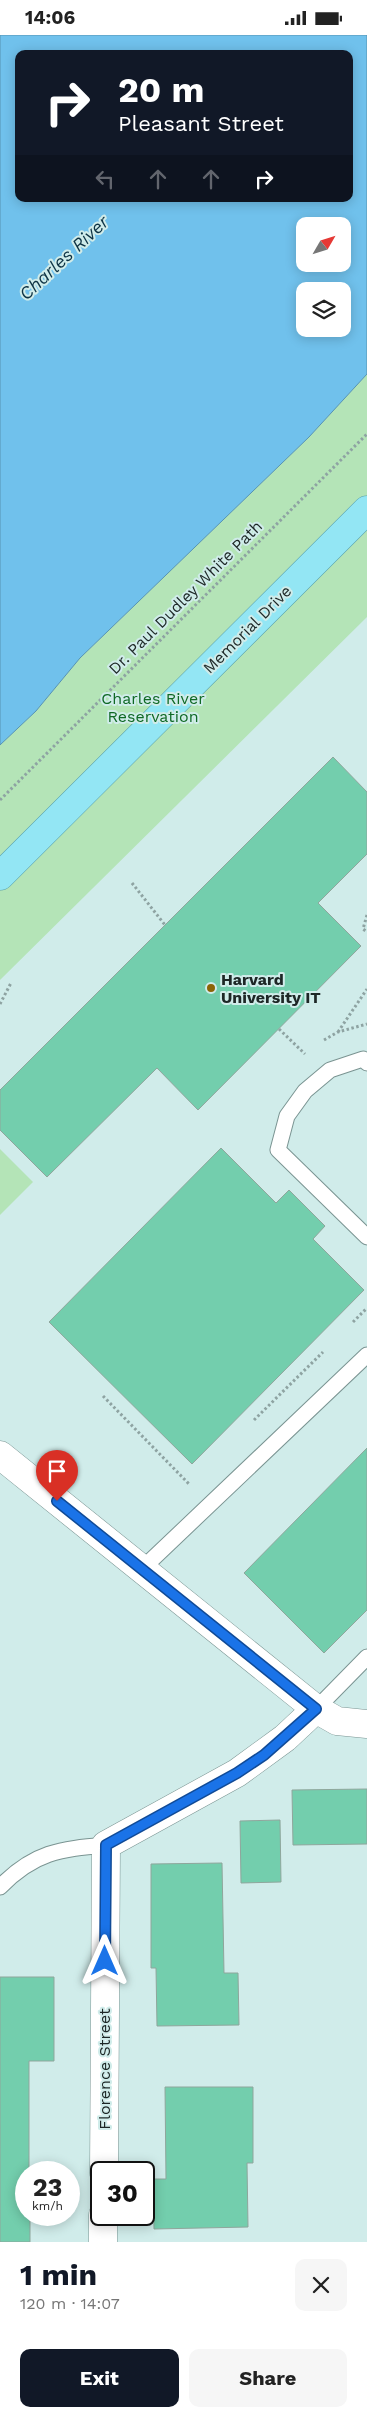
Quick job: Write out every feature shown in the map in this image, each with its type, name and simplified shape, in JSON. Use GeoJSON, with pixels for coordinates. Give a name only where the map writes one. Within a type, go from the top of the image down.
{"type":"FeatureCollection","features":[{"type":"Feature","properties":{"kind":"highway","name":"Memorial Drive"},"geometry":{"type":"LineString","coordinates":[[0,876],[367,510]]}},
{"type":"Feature","properties":{"kind":"street"},"geometry":{"type":"LineString","coordinates":[[0,1455],[316,1709],[337,1721],[367,1724]]}},
{"type":"Feature","properties":{"kind":"street"},"geometry":{"type":"LineString","coordinates":[[106,1845],[237,1773],[264,1755],[316,1709]]}},
{"type":"Feature","properties":{"kind":"street","name":"Florence Street"},"geometry":{"type":"LineString","coordinates":[[104,2161],[106,1845]]}},
{"type":"Feature","properties":{"kind":"street"},"geometry":{"type":"LineString","coordinates":[[103,2226],[103,2242]]}},
{"type":"Feature","properties":{"kind":"lane"},"geometry":{"type":"LineString","coordinates":[[367,1063],[363,1059],[330,1070],[305,1091],[287,1116],[278,1150],[367,1237]]}},
{"type":"Feature","properties":{"kind":"lane"},"geometry":{"type":"LineString","coordinates":[[142,1569],[367,1355]]}},
{"type":"Feature","properties":{"kind":"lane"},"geometry":{"type":"LineString","coordinates":[[316,1709],[367,1657]]}},
{"type":"Feature","properties":{"kind":"lane"},"geometry":{"type":"LineString","coordinates":[[0,1887],[12,1874],[38,1857],[66,1848],[106,1845]]}},
{"type":"Feature","properties":{"kind":"path","name":"Dr. Paul Dudley White Path"},"geometry":{"type":"LineString","coordinates":[[0,800],[367,434]]}},
{"type":"Feature","properties":{"kind":"path"},"geometry":{"type":"LineString","coordinates":[[132,883],[165,925]]}},
{"type":"Feature","properties":{"kind":"path"},"geometry":{"type":"LineString","coordinates":[[367,915],[364,929],[367,932]]}},
{"type":"Feature","properties":{"kind":"path"},"geometry":{"type":"LineString","coordinates":[[0,1004],[11,983]]}},
{"type":"Feature","properties":{"kind":"path"},"geometry":{"type":"LineString","coordinates":[[338,1033],[367,989]]}},
{"type":"Feature","properties":{"kind":"path"},"geometry":{"type":"LineString","coordinates":[[279,1029],[306,1055]]}},
{"type":"Feature","properties":{"kind":"path"},"geometry":{"type":"LineString","coordinates":[[353,1322],[367,1308]]}},
{"type":"Feature","properties":{"kind":"path"},"geometry":{"type":"LineString","coordinates":[[103,1396],[188,1485]]}},
{"type":"Feature","properties":{"kind":"green space","name":"Charles River Reservation"},"geometry":{"type":"Polygon","coordinates":[[[367,374],[367,617],[0,980],[0,745],[36,711],[80,658],[309,437],[367,374]]]}},
{"type":"Feature","properties":{"kind":"green space"},"geometry":{"type":"Polygon","coordinates":[[[0,1149],[33,1182],[0,1215],[0,1149]]]}},
{"type":"Feature","properties":{"kind":"water","name":"Charles River"},"geometry":{"type":"Polygon","coordinates":[[[0,35],[367,35],[367,374],[309,437],[80,658],[36,711],[0,745],[0,35]]]}},
{"type":"Feature","properties":{"kind":"building","name":"Harvard University IT"},"geometry":{"type":"Polygon","coordinates":[[[333,757],[367,792],[367,854],[318,903],[361,946],[198,1110],[157,1068],[47,1177],[0,1130],[0,1090],[333,757]]]}},
{"type":"Feature","properties":{"kind":"building"},"geometry":{"type":"Polygon","coordinates":[[[221,1148],[276,1203],[289,1190],[325,1226],[313,1239],[364,1290],[192,1464],[49,1322],[221,1148]]]}},
{"type":"Feature","properties":{"kind":"building"},"geometry":{"type":"Polygon","coordinates":[[[367,1448],[367,1610],[324,1653],[244,1573],[367,1448]]]}},
{"type":"Feature","properties":{"kind":"building"},"geometry":{"type":"Polygon","coordinates":[[[367,1789],[367,1844],[293,1845],[292,1790],[367,1789]]]}},
{"type":"Feature","properties":{"kind":"building"},"geometry":{"type":"Polygon","coordinates":[[[280,1820],[281,1882],[241,1883],[240,1821],[280,1820]]]}},
{"type":"Feature","properties":{"kind":"building"},"geometry":{"type":"Polygon","coordinates":[[[222,1863],[224,1973],[238,1973],[239,2025],[157,2026],[156,1968],[151,1968],[151,1864],[222,1863]]]}},
{"type":"Feature","properties":{"kind":"building"},"geometry":{"type":"Polygon","coordinates":[[[0,1977],[54,1977],[54,2061],[29,2061],[29,2161],[15,2161],[15,2226],[30,2226],[30,2242],[0,2242],[0,1977]]]}},
{"type":"Feature","properties":{"kind":"building"},"geometry":{"type":"Polygon","coordinates":[[[165,2087],[253,2087],[253,2163],[247,2163],[248,2227],[154,2229],[155,2179],[166,2179],[165,2087]]]}},
{"type":"Feature","properties":{"kind":"place","name":"Harvard University IT"},"geometry":{"type":"Point","coordinates":[211,988]}},
{"type":"Feature","properties":{"kind":"route"},"geometry":{"type":"LineString","coordinates":[[57,1501],[316,1709],[285,1738],[237,1773],[106,1845],[105,1961]]}}]}
